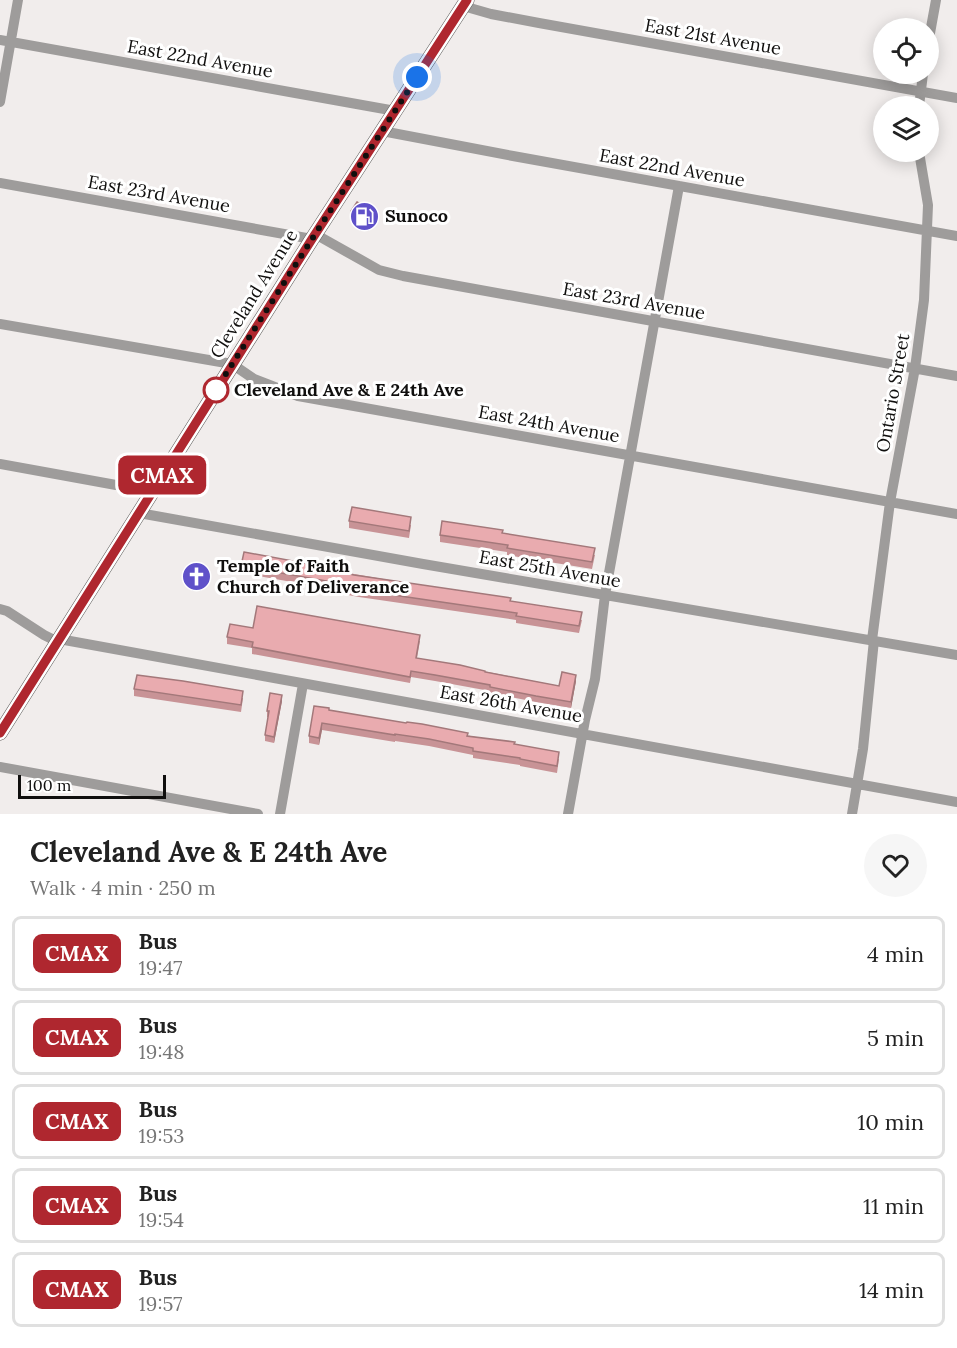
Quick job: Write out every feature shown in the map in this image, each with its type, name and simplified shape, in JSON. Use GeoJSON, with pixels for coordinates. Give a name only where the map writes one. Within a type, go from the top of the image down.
{"type":"FeatureCollection","features":[{"type":"Feature","properties":{"kind":"main road","name":"Cleveland Avenue"},"geometry":{"type":"LineString","coordinates":[[0,733],[313,236],[465,3]]}},
{"type":"Feature","properties":{"kind":"street"},"geometry":{"type":"LineString","coordinates":[[0,102],[5,41],[18,0]]}},
{"type":"Feature","properties":{"kind":"street"},"geometry":{"type":"LineString","coordinates":[[933,18],[936,0]]}},
{"type":"Feature","properties":{"kind":"street","name":"East 21st Avenue"},"geometry":{"type":"LineString","coordinates":[[465,3],[491,14],[957,98]]}},
{"type":"Feature","properties":{"kind":"street","name":"East 22nd Avenue"},"geometry":{"type":"LineString","coordinates":[[5,41],[394,112]]}},
{"type":"Feature","properties":{"kind":"street"},"geometry":{"type":"LineString","coordinates":[[920,96],[921,84]]}},
{"type":"Feature","properties":{"kind":"street","name":"East 22nd Avenue"},"geometry":{"type":"LineString","coordinates":[[382,131],[957,236]]}},
{"type":"Feature","properties":{"kind":"street","name":"Ontario Street"},"geometry":{"type":"LineString","coordinates":[[852,814],[858,784],[890,502],[915,368],[924,300],[928,206],[921,162]]}},
{"type":"Feature","properties":{"kind":"street","name":"East 23rd Avenue"},"geometry":{"type":"LineString","coordinates":[[0,183],[313,236],[379,270],[402,276],[957,376]]}},
{"type":"Feature","properties":{"kind":"street"},"geometry":{"type":"LineString","coordinates":[[568,814],[582,734],[595,679],[605,595],[680,186]]}},
{"type":"Feature","properties":{"kind":"street","name":"East 24th Avenue"},"geometry":{"type":"LineString","coordinates":[[0,324],[232,364],[254,379],[298,396],[957,514]]}},
{"type":"Feature","properties":{"kind":"street"},"geometry":{"type":"LineString","coordinates":[[0,464],[116,485],[151,494]]}},
{"type":"Feature","properties":{"kind":"street","name":"East 25th Avenue"},"geometry":{"type":"LineString","coordinates":[[139,513],[957,655]]}},
{"type":"Feature","properties":{"kind":"street","name":"East 26th Avenue"},"geometry":{"type":"LineString","coordinates":[[0,609],[7,611],[44,635],[58,640],[957,802]]}},
{"type":"Feature","properties":{"kind":"street"},"geometry":{"type":"LineString","coordinates":[[280,814],[303,684]]}},
{"type":"Feature","properties":{"kind":"street"},"geometry":{"type":"LineString","coordinates":[[0,767],[258,814]]}},
{"type":"Feature","properties":{"kind":"building","name":"Sunoco"},"geometry":{"type":"Polygon","coordinates":[[[357,202],[376,214],[370,223],[351,211],[357,202]]]}},
{"type":"Feature","properties":{"kind":"building"},"geometry":{"type":"Polygon","coordinates":[[[352,507],[411,517],[409,531],[349,521],[352,507]]]}},
{"type":"Feature","properties":{"kind":"building"},"geometry":{"type":"Polygon","coordinates":[[[442,521],[595,548],[592,562],[507,548],[508,545],[440,535],[442,521]]]}},
{"type":"Feature","properties":{"kind":"building"},"geometry":{"type":"Polygon","coordinates":[[[244,552],[331,568],[331,570],[354,575],[511,598],[510,601],[582,612],[579,626],[516,616],[517,613],[359,590],[337,585],[338,583],[241,566],[244,552]]]}},
{"type":"Feature","properties":{"kind":"building"},"geometry":{"type":"Polygon","coordinates":[[[257,606],[420,635],[416,658],[559,686],[562,672],[576,675],[571,702],[411,671],[410,677],[252,647],[253,642],[227,637],[230,624],[253,628],[257,606]]]}},
{"type":"Feature","properties":{"kind":"building"},"geometry":{"type":"Polygon","coordinates":[[[137,675],[243,691],[241,705],[134,689],[137,675]]]}},
{"type":"Feature","properties":{"kind":"building"},"geometry":{"type":"Polygon","coordinates":[[[270,693],[282,695],[274,737],[265,735],[270,693]]]}},
{"type":"Feature","properties":{"kind":"building"},"geometry":{"type":"Polygon","coordinates":[[[314,706],[422,724],[468,733],[467,736],[515,742],[514,744],[559,752],[557,766],[473,751],[473,748],[429,739],[322,723],[319,738],[309,736],[314,706]]]}},
{"type":"Feature","properties":{"kind":"bus line","name":"CMAX"},"geometry":{"type":"LineString","coordinates":[[0,733],[312,239],[467,0]]}},
{"type":"Feature","properties":{"kind":"place","name":"Sunoco"},"geometry":{"type":"Point","coordinates":[364,216]}},
{"type":"Feature","properties":{"kind":"place","name":"Cleveland Ave & E 24th Ave"},"geometry":{"type":"Point","coordinates":[216,390]}},
{"type":"Feature","properties":{"kind":"place","name":"Temple of Faith Church of Deliverance"},"geometry":{"type":"Point","coordinates":[196,576]}},
{"type":"Feature","properties":{"kind":"route"},"geometry":{"type":"LineString","coordinates":[[216,390],[417,77]]}}]}
